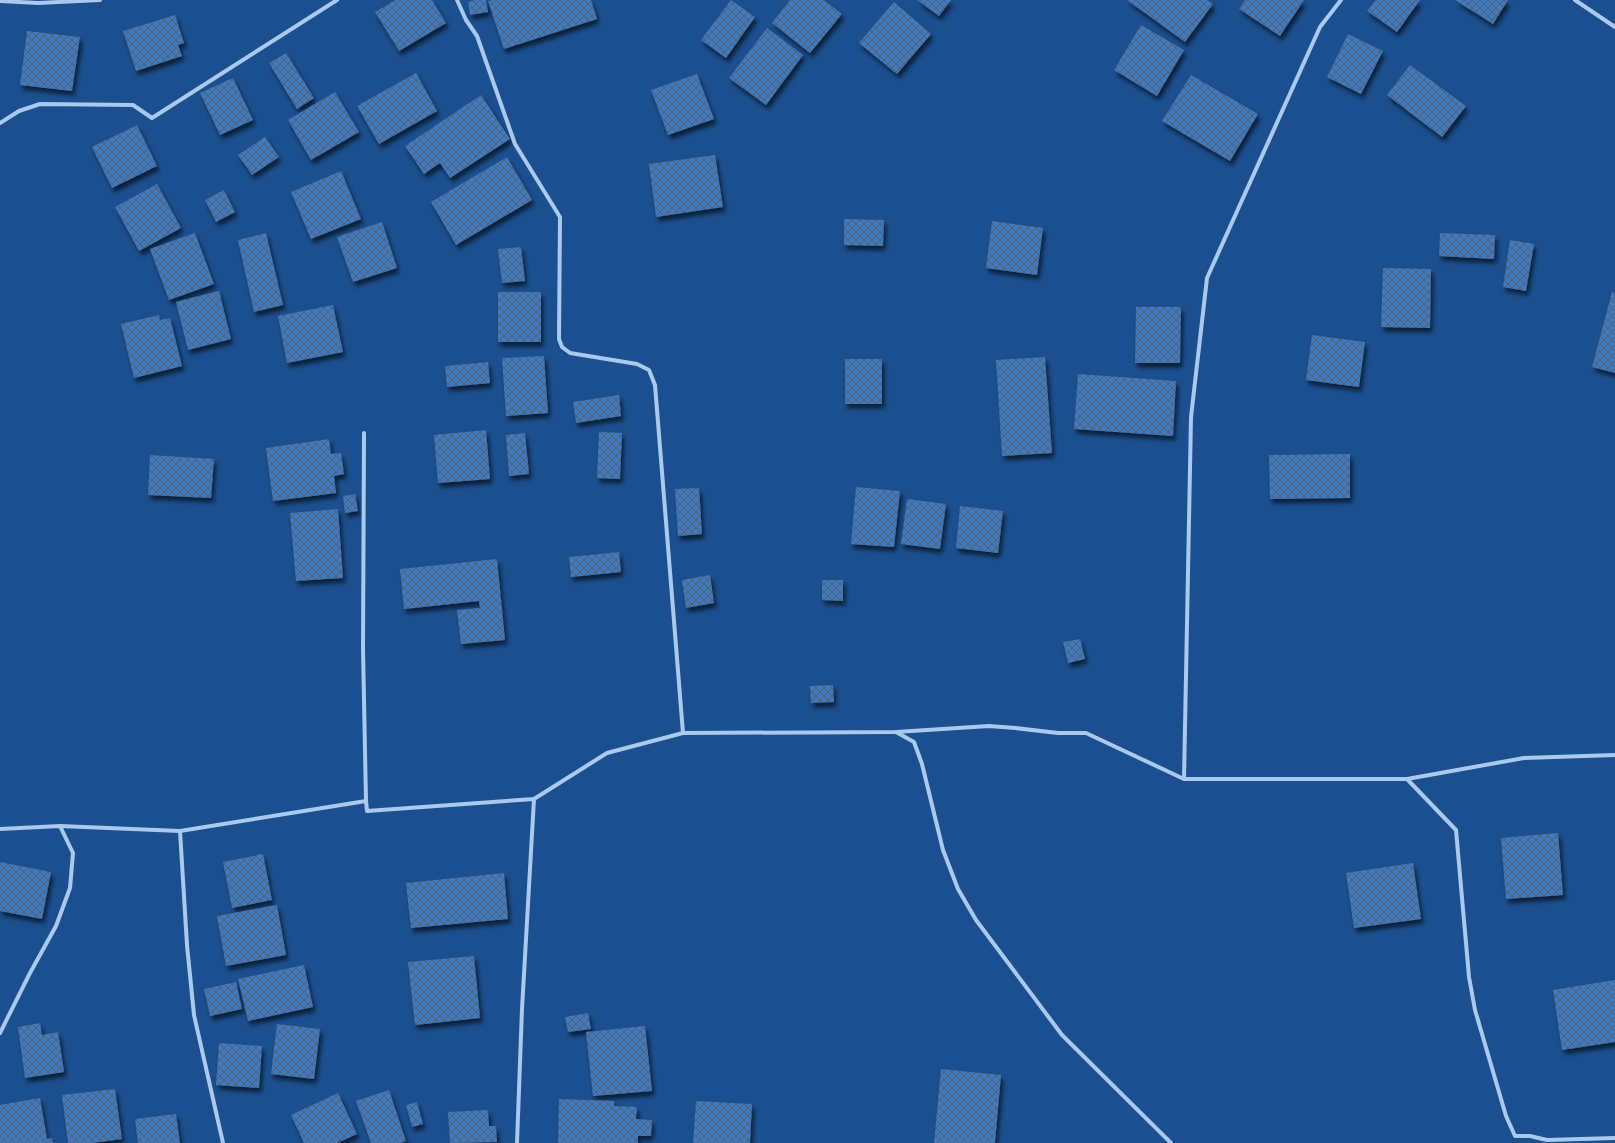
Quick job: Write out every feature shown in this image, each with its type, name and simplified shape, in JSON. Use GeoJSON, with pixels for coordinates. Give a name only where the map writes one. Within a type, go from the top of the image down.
{"type":"FeatureCollection","features":[{"type":"Feature","properties":{"kind":"street"},"geometry":{"type":"LineString","coordinates":[[0,0],[38,4],[100,0]]}},
{"type":"Feature","properties":{"kind":"street"},"geometry":{"type":"LineString","coordinates":[[0,123],[19,111],[40,104],[133,105],[152,118],[337,0]]}},
{"type":"Feature","properties":{"kind":"street"},"geometry":{"type":"LineString","coordinates":[[457,0],[466,20],[477,36],[515,144],[560,217],[559,338],[562,347],[570,354],[637,364],[649,370],[655,384],[683,733]]}},
{"type":"Feature","properties":{"kind":"street"},"geometry":{"type":"LineString","coordinates":[[1184,779],[1191,417],[1207,278],[1320,27],[1341,0]]}},
{"type":"Feature","properties":{"kind":"street"},"geometry":{"type":"LineString","coordinates":[[1575,0],[1615,27]]}},
{"type":"Feature","properties":{"kind":"street"},"geometry":{"type":"LineString","coordinates":[[364,433],[363,649],[366,812],[534,799],[607,753],[683,733],[896,732],[989,726],[1058,734],[1086,733],[1184,779],[1407,779],[1524,758],[1615,755]]}},
{"type":"Feature","properties":{"kind":"street"},"geometry":{"type":"LineString","coordinates":[[896,732],[914,742],[922,764],[943,850],[958,889],[976,920],[1062,1036],[1171,1143]]}},
{"type":"Feature","properties":{"kind":"street"},"geometry":{"type":"LineString","coordinates":[[1407,779],[1456,830],[1469,977],[1473,997],[1506,1116],[1515,1136],[1530,1136],[1547,1140],[1614,1138]]}},
{"type":"Feature","properties":{"kind":"street"},"geometry":{"type":"LineString","coordinates":[[517,1143],[522,1009],[534,799]]}},
{"type":"Feature","properties":{"kind":"street"},"geometry":{"type":"LineString","coordinates":[[0,829],[60,826],[180,831],[366,801]]}},
{"type":"Feature","properties":{"kind":"street"},"geometry":{"type":"LineString","coordinates":[[0,1033],[30,972],[56,926],[70,888],[73,853],[60,826]]}},
{"type":"Feature","properties":{"kind":"street"},"geometry":{"type":"LineString","coordinates":[[180,831],[187,945],[194,1015],[223,1143]]}},
{"type":"Feature","properties":{"kind":"building"},"geometry":{"type":"Polygon","coordinates":[[[396,0],[432,0],[446,23],[399,51],[375,12],[396,0]]]}},
{"type":"Feature","properties":{"kind":"building"},"geometry":{"type":"Polygon","coordinates":[[[475,0],[486,0],[488,12],[470,15],[468,2],[475,0]]]}},
{"type":"Feature","properties":{"kind":"building"},"geometry":{"type":"Polygon","coordinates":[[[591,0],[597,19],[504,49],[488,1],[591,0]]]}},
{"type":"Feature","properties":{"kind":"building"},"geometry":{"type":"Polygon","coordinates":[[[731,0],[755,17],[726,58],[701,40],[731,0]]]}},
{"type":"Feature","properties":{"kind":"building"},"geometry":{"type":"Polygon","coordinates":[[[790,0],[824,0],[842,14],[810,53],[772,23],[790,0]]]}},
{"type":"Feature","properties":{"kind":"building"},"geometry":{"type":"Polygon","coordinates":[[[917,0],[951,0],[939,16],[917,0]]]}},
{"type":"Feature","properties":{"kind":"building"},"geometry":{"type":"Polygon","coordinates":[[[1127,0],[1207,0],[1213,4],[1185,42],[1127,0]]]}},
{"type":"Feature","properties":{"kind":"building"},"geometry":{"type":"Polygon","coordinates":[[[1245,0],[1304,0],[1280,36],[1239,9],[1245,0]]]}},
{"type":"Feature","properties":{"kind":"building"},"geometry":{"type":"Polygon","coordinates":[[[1376,0],[1420,0],[1397,32],[1367,11],[1376,0]]]}},
{"type":"Feature","properties":{"kind":"building"},"geometry":{"type":"Polygon","coordinates":[[[1455,0],[1508,0],[1493,24],[1455,0]]]}},
{"type":"Feature","properties":{"kind":"building"},"geometry":{"type":"Polygon","coordinates":[[[894,2],[931,34],[897,74],[859,43],[894,2]]]}},
{"type":"Feature","properties":{"kind":"building"},"geometry":{"type":"Polygon","coordinates":[[[175,15],[184,43],[178,45],[182,56],[136,71],[123,31],[175,15]]]}},
{"type":"Feature","properties":{"kind":"building"},"geometry":{"type":"Polygon","coordinates":[[[1141,25],[1184,50],[1157,96],[1114,70],[1141,25]]]}},
{"type":"Feature","properties":{"kind":"building"},"geometry":{"type":"Polygon","coordinates":[[[767,28],[803,55],[766,105],[729,78],[767,28]]]}},
{"type":"Feature","properties":{"kind":"building"},"geometry":{"type":"Polygon","coordinates":[[[27,31],[80,37],[72,91],[20,85],[27,31]]]}},
{"type":"Feature","properties":{"kind":"building"},"geometry":{"type":"Polygon","coordinates":[[[1348,34],[1383,51],[1361,94],[1327,77],[1348,34]]]}},
{"type":"Feature","properties":{"kind":"building"},"geometry":{"type":"Polygon","coordinates":[[[286,53],[314,98],[297,109],[269,63],[286,53]]]}},
{"type":"Feature","properties":{"kind":"building"},"geometry":{"type":"Polygon","coordinates":[[[1410,65],[1466,106],[1442,137],[1387,95],[1410,65]]]}},
{"type":"Feature","properties":{"kind":"building"},"geometry":{"type":"Polygon","coordinates":[[[416,73],[437,111],[379,144],[357,106],[416,73]]]}},
{"type":"Feature","properties":{"kind":"building"},"geometry":{"type":"Polygon","coordinates":[[[697,74],[714,119],[668,135],[651,90],[697,74]]]}},
{"type":"Feature","properties":{"kind":"building"},"geometry":{"type":"Polygon","coordinates":[[[1191,75],[1258,114],[1230,161],[1162,121],[1191,75]]]}},
{"type":"Feature","properties":{"kind":"building"},"geometry":{"type":"Polygon","coordinates":[[[233,78],[253,120],[220,135],[200,93],[233,78]]]}},
{"type":"Feature","properties":{"kind":"building"},"geometry":{"type":"Polygon","coordinates":[[[335,92],[359,132],[311,160],[288,120],[335,92]]]}},
{"type":"Feature","properties":{"kind":"building"},"geometry":{"type":"Polygon","coordinates":[[[481,95],[510,139],[450,178],[440,163],[424,174],[405,146],[481,95]]]}},
{"type":"Feature","properties":{"kind":"building"},"geometry":{"type":"Polygon","coordinates":[[[137,125],[157,166],[112,188],[92,147],[137,125]]]}},
{"type":"Feature","properties":{"kind":"building"},"geometry":{"type":"Polygon","coordinates":[[[265,137],[279,157],[252,175],[238,155],[265,137]]]}},
{"type":"Feature","properties":{"kind":"building"},"geometry":{"type":"Polygon","coordinates":[[[715,155],[723,207],[656,217],[649,164],[715,155]]]}},
{"type":"Feature","properties":{"kind":"building"},"geometry":{"type":"Polygon","coordinates":[[[507,157],[532,200],[456,245],[431,202],[507,157]]]}},
{"type":"Feature","properties":{"kind":"building"},"geometry":{"type":"Polygon","coordinates":[[[341,171],[361,219],[311,239],[291,192],[341,171]]]}},
{"type":"Feature","properties":{"kind":"building"},"geometry":{"type":"Polygon","coordinates":[[[157,184],[181,228],[139,251],[115,207],[157,184]]]}},
{"type":"Feature","properties":{"kind":"building"},"geometry":{"type":"Polygon","coordinates":[[[224,190],[235,212],[216,222],[205,200],[224,190]]]}},
{"type":"Feature","properties":{"kind":"building"},"geometry":{"type":"Polygon","coordinates":[[[844,219],[884,220],[883,246],[844,245],[844,219]]]}},
{"type":"Feature","properties":{"kind":"building"},"geometry":{"type":"Polygon","coordinates":[[[992,221],[1043,228],[1037,275],[986,268],[992,221]]]}},
{"type":"Feature","properties":{"kind":"building"},"geometry":{"type":"Polygon","coordinates":[[[382,222],[397,268],[353,282],[337,237],[382,222]]]}},
{"type":"Feature","properties":{"kind":"building"},"geometry":{"type":"Polygon","coordinates":[[[195,233],[214,284],[169,300],[150,249],[195,233]]]}},
{"type":"Feature","properties":{"kind":"building"},"geometry":{"type":"Polygon","coordinates":[[[266,233],[283,305],[254,312],[238,240],[266,233]]]}},
{"type":"Feature","properties":{"kind":"building"},"geometry":{"type":"Polygon","coordinates":[[[1440,233],[1495,235],[1494,259],[1439,256],[1440,233]]]}},
{"type":"Feature","properties":{"kind":"building"},"geometry":{"type":"Polygon","coordinates":[[[1510,240],[1534,244],[1526,291],[1503,287],[1510,240]]]}},
{"type":"Feature","properties":{"kind":"building"},"geometry":{"type":"Polygon","coordinates":[[[521,247],[525,281],[502,283],[498,249],[521,247]]]}},
{"type":"Feature","properties":{"kind":"building"},"geometry":{"type":"Polygon","coordinates":[[[1383,268],[1431,269],[1430,328],[1381,327],[1383,268]]]}},
{"type":"Feature","properties":{"kind":"building"},"geometry":{"type":"Polygon","coordinates":[[[219,291],[231,339],[188,350],[176,302],[219,291]]]}},
{"type":"Feature","properties":{"kind":"building"},"geometry":{"type":"Polygon","coordinates":[[[498,292],[541,292],[541,342],[498,342],[498,292]]]}},
{"type":"Feature","properties":{"kind":"building"},"geometry":{"type":"Polygon","coordinates":[[[1612,292],[1615,293],[1615,373],[1592,367],[1612,292]]]}},
{"type":"Feature","properties":{"kind":"building"},"geometry":{"type":"Polygon","coordinates":[[[333,305],[343,352],[287,363],[278,316],[333,305]]]}},
{"type":"Feature","properties":{"kind":"building"},"geometry":{"type":"Polygon","coordinates":[[[1136,307],[1181,307],[1180,363],[1135,363],[1136,307]]]}},
{"type":"Feature","properties":{"kind":"building"},"geometry":{"type":"Polygon","coordinates":[[[159,315],[160,320],[170,318],[182,366],[134,378],[121,324],[159,315]]]}},
{"type":"Feature","properties":{"kind":"building"},"geometry":{"type":"Polygon","coordinates":[[[1312,335],[1365,342],[1359,387],[1306,380],[1312,335]]]}},
{"type":"Feature","properties":{"kind":"building"},"geometry":{"type":"Polygon","coordinates":[[[544,356],[548,413],[506,416],[502,358],[544,356]]]}},
{"type":"Feature","properties":{"kind":"building"},"geometry":{"type":"Polygon","coordinates":[[[1045,357],[1052,453],[1002,456],[996,360],[1045,357]]]}},
{"type":"Feature","properties":{"kind":"building"},"geometry":{"type":"Polygon","coordinates":[[[845,359],[882,359],[882,404],[845,404],[845,359]]]}},
{"type":"Feature","properties":{"kind":"building"},"geometry":{"type":"Polygon","coordinates":[[[488,362],[490,383],[447,387],[445,366],[488,362]]]}},
{"type":"Feature","properties":{"kind":"building"},"geometry":{"type":"Polygon","coordinates":[[[1078,374],[1176,381],[1173,436],[1074,429],[1078,374]]]}},
{"type":"Feature","properties":{"kind":"building"},"geometry":{"type":"Polygon","coordinates":[[[619,395],[621,416],[576,423],[573,402],[619,395]]]}},
{"type":"Feature","properties":{"kind":"building"},"geometry":{"type":"Polygon","coordinates":[[[486,430],[490,479],[438,483],[434,435],[486,430]]]}},
{"type":"Feature","properties":{"kind":"building"},"geometry":{"type":"Polygon","coordinates":[[[599,432],[622,433],[620,479],[597,478],[599,432]]]}},
{"type":"Feature","properties":{"kind":"building"},"geometry":{"type":"Polygon","coordinates":[[[525,433],[529,474],[509,476],[506,435],[525,433]]]}},
{"type":"Feature","properties":{"kind":"building"},"geometry":{"type":"Polygon","coordinates":[[[329,439],[331,454],[341,453],[344,474],[334,476],[336,493],[273,501],[266,448],[329,439]]]}},
{"type":"Feature","properties":{"kind":"building"},"geometry":{"type":"Polygon","coordinates":[[[1350,454],[1350,498],[1270,499],[1269,455],[1350,454]]]}},
{"type":"Feature","properties":{"kind":"building"},"geometry":{"type":"Polygon","coordinates":[[[150,455],[214,459],[211,498],[148,495],[150,455]]]}},
{"type":"Feature","properties":{"kind":"building"},"geometry":{"type":"Polygon","coordinates":[[[856,487],[900,491],[894,547],[851,544],[856,487]]]}},
{"type":"Feature","properties":{"kind":"building"},"geometry":{"type":"Polygon","coordinates":[[[699,488],[702,534],[678,536],[675,489],[699,488]]]}},
{"type":"Feature","properties":{"kind":"building"},"geometry":{"type":"Polygon","coordinates":[[[355,494],[358,511],[345,513],[343,496],[355,494]]]}},
{"type":"Feature","properties":{"kind":"building"},"geometry":{"type":"Polygon","coordinates":[[[907,499],[946,504],[940,549],[901,544],[907,499]]]}},
{"type":"Feature","properties":{"kind":"building"},"geometry":{"type":"Polygon","coordinates":[[[960,506],[1003,511],[998,553],[956,548],[960,506]]]}},
{"type":"Feature","properties":{"kind":"building"},"geometry":{"type":"Polygon","coordinates":[[[338,509],[343,578],[296,581],[290,513],[338,509]]]}},
{"type":"Feature","properties":{"kind":"building"},"geometry":{"type":"Polygon","coordinates":[[[619,552],[621,572],[571,577],[569,557],[619,552]]]}},
{"type":"Feature","properties":{"kind":"building"},"geometry":{"type":"Polygon","coordinates":[[[497,559],[505,640],[461,644],[457,610],[480,608],[479,601],[404,609],[400,569],[497,559]]]}},
{"type":"Feature","properties":{"kind":"building"},"geometry":{"type":"Polygon","coordinates":[[[710,575],[714,603],[686,608],[682,580],[710,575]]]}},
{"type":"Feature","properties":{"kind":"building"},"geometry":{"type":"Polygon","coordinates":[[[822,580],[843,580],[843,601],[822,600],[822,580]]]}},
{"type":"Feature","properties":{"kind":"building"},"geometry":{"type":"Polygon","coordinates":[[[1080,639],[1085,659],[1068,663],[1063,642],[1080,639]]]}},
{"type":"Feature","properties":{"kind":"building"},"geometry":{"type":"Polygon","coordinates":[[[833,685],[834,702],[811,703],[810,686],[833,685]]]}},
{"type":"Feature","properties":{"kind":"building"},"geometry":{"type":"Polygon","coordinates":[[[1558,833],[1563,895],[1506,899],[1501,838],[1558,833]]]}},
{"type":"Feature","properties":{"kind":"building"},"geometry":{"type":"Polygon","coordinates":[[[263,854],[272,900],[232,908],[223,862],[263,854]]]}},
{"type":"Feature","properties":{"kind":"building"},"geometry":{"type":"Polygon","coordinates":[[[0,862],[51,872],[42,919],[0,911],[0,862]]]}},
{"type":"Feature","properties":{"kind":"building"},"geometry":{"type":"Polygon","coordinates":[[[1413,863],[1421,919],[1354,928],[1346,873],[1413,863]]]}},
{"type":"Feature","properties":{"kind":"building"},"geometry":{"type":"Polygon","coordinates":[[[504,873],[508,919],[411,928],[406,883],[504,873]]]}},
{"type":"Feature","properties":{"kind":"building"},"geometry":{"type":"Polygon","coordinates":[[[277,905],[286,955],[226,966],[217,916],[277,905]]]}},
{"type":"Feature","properties":{"kind":"building"},"geometry":{"type":"Polygon","coordinates":[[[474,956],[480,1018],[415,1025],[408,962],[474,956]]]}},
{"type":"Feature","properties":{"kind":"building"},"geometry":{"type":"Polygon","coordinates":[[[304,965],[313,1007],[248,1021],[238,979],[304,965]]]}},
{"type":"Feature","properties":{"kind":"building"},"geometry":{"type":"Polygon","coordinates":[[[1615,980],[1615,1042],[1562,1050],[1553,990],[1615,980]]]}},
{"type":"Feature","properties":{"kind":"building"},"geometry":{"type":"Polygon","coordinates":[[[236,982],[242,1009],[210,1016],[204,989],[236,982]]]}},
{"type":"Feature","properties":{"kind":"building"},"geometry":{"type":"Polygon","coordinates":[[[588,1013],[591,1029],[568,1032],[565,1017],[588,1013]]]}},
{"type":"Feature","properties":{"kind":"building"},"geometry":{"type":"Polygon","coordinates":[[[40,1023],[42,1035],[58,1032],[64,1072],[25,1078],[18,1027],[40,1023]]]}},
{"type":"Feature","properties":{"kind":"building"},"geometry":{"type":"Polygon","coordinates":[[[277,1024],[320,1029],[314,1079],[271,1074],[277,1024]]]}},
{"type":"Feature","properties":{"kind":"building"},"geometry":{"type":"Polygon","coordinates":[[[645,1026],[652,1091],[593,1096],[586,1032],[645,1026]]]}},
{"type":"Feature","properties":{"kind":"building"},"geometry":{"type":"Polygon","coordinates":[[[219,1043],[262,1046],[259,1088],[216,1085],[219,1043]]]}},
{"type":"Feature","properties":{"kind":"building"},"geometry":{"type":"Polygon","coordinates":[[[941,1069],[1001,1075],[995,1143],[934,1143],[941,1069]]]}},
{"type":"Feature","properties":{"kind":"building"},"geometry":{"type":"Polygon","coordinates":[[[115,1089],[122,1139],[92,1143],[68,1143],[62,1095],[115,1089]]]}},
{"type":"Feature","properties":{"kind":"building"},"geometry":{"type":"Polygon","coordinates":[[[389,1090],[406,1141],[401,1143],[371,1143],[356,1101],[389,1090]]]}},
{"type":"Feature","properties":{"kind":"building"},"geometry":{"type":"Polygon","coordinates":[[[338,1093],[357,1134],[337,1143],[304,1143],[291,1115],[338,1093]]]}},
{"type":"Feature","properties":{"kind":"building"},"geometry":{"type":"Polygon","coordinates":[[[40,1098],[47,1139],[52,1138],[53,1143],[0,1143],[0,1105],[40,1098]]]}},
{"type":"Feature","properties":{"kind":"building"},"geometry":{"type":"Polygon","coordinates":[[[559,1099],[614,1101],[614,1106],[637,1107],[636,1119],[652,1120],[651,1136],[638,1136],[638,1143],[558,1143],[559,1099]]]}},
{"type":"Feature","properties":{"kind":"building"},"geometry":{"type":"Polygon","coordinates":[[[696,1101],[752,1104],[750,1143],[693,1143],[696,1101]]]}},
{"type":"Feature","properties":{"kind":"building"},"geometry":{"type":"Polygon","coordinates":[[[417,1102],[423,1124],[412,1127],[406,1105],[417,1102]]]}},
{"type":"Feature","properties":{"kind":"building"},"geometry":{"type":"Polygon","coordinates":[[[488,1110],[489,1126],[496,1126],[497,1142],[450,1143],[448,1112],[488,1110]]]}},
{"type":"Feature","properties":{"kind":"building"},"geometry":{"type":"Polygon","coordinates":[[[176,1114],[180,1143],[138,1143],[135,1119],[176,1114]]]}}]}
